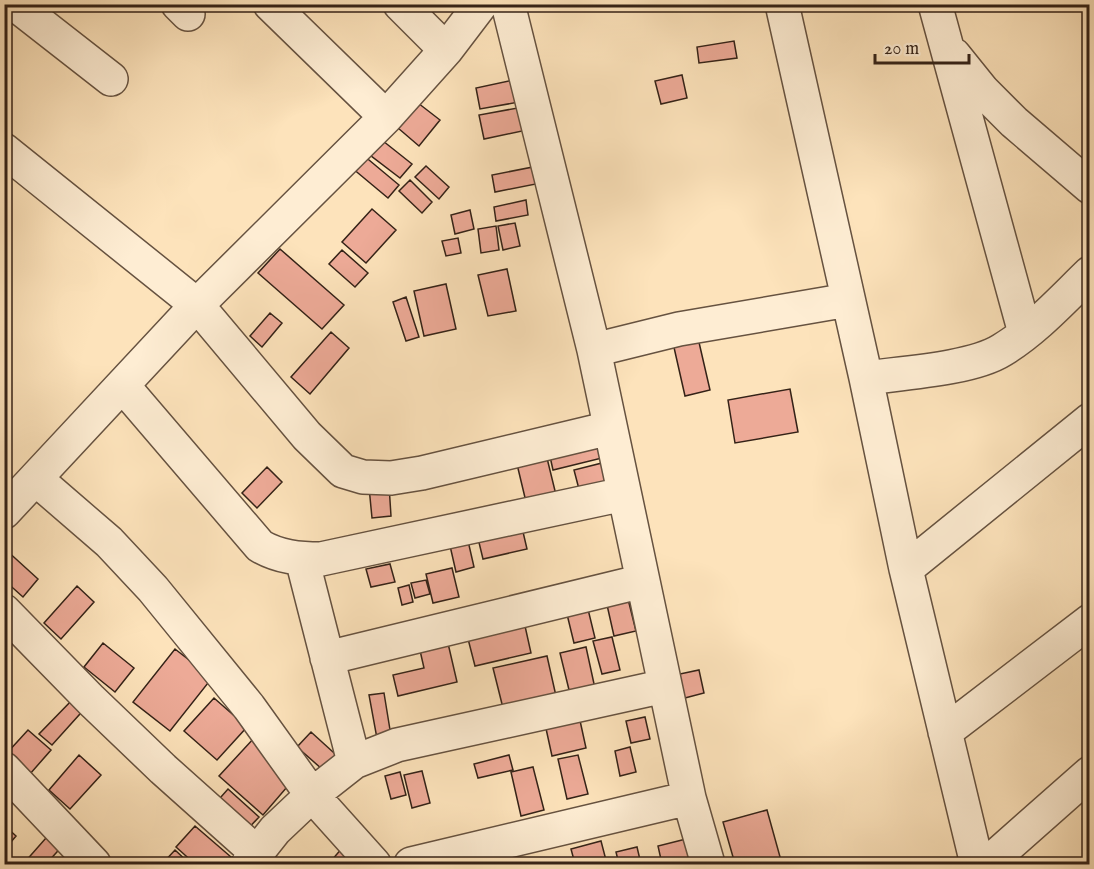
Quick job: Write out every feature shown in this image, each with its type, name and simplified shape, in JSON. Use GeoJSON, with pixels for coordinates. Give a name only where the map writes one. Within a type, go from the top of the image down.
{"type":"FeatureCollection","features":[{"type":"Feature","properties":{"kind":"street"},"geometry":{"type":"LineString","coordinates":[[15,4],[111,79]]}},
{"type":"Feature","properties":{"kind":"street"},"geometry":{"type":"LineString","coordinates":[[270,4],[386,117]]}},
{"type":"Feature","properties":{"kind":"street"},"geometry":{"type":"LineString","coordinates":[[400,4],[446,50]]}},
{"type":"Feature","properties":{"kind":"street"},"geometry":{"type":"LineString","coordinates":[[4,512],[197,305],[386,117],[446,50],[482,4]]}},
{"type":"Feature","properties":{"kind":"street"},"geometry":{"type":"LineString","coordinates":[[508,4],[594,350],[689,798],[708,864]]}},
{"type":"Feature","properties":{"kind":"street"},"geometry":{"type":"LineString","coordinates":[[782,4],[866,378],[906,569],[976,864]]}},
{"type":"Feature","properties":{"kind":"street"},"geometry":{"type":"LineString","coordinates":[[935,4],[1024,333]]}},
{"type":"Feature","properties":{"kind":"street"},"geometry":{"type":"LineString","coordinates":[[945,44],[983,91],[1014,122],[1089,187]]}},
{"type":"Feature","properties":{"kind":"street"},"geometry":{"type":"LineString","coordinates":[[4,150],[197,305],[307,436],[343,471],[363,477],[392,478],[422,473],[610,428]]}},
{"type":"Feature","properties":{"kind":"street"},"geometry":{"type":"LineString","coordinates":[[866,378],[963,364],[1000,351],[1052,310],[1089,273]]}},
{"type":"Feature","properties":{"kind":"street"},"geometry":{"type":"LineString","coordinates":[[594,350],[680,329],[848,300]]}},
{"type":"Feature","properties":{"kind":"street"},"geometry":{"type":"LineString","coordinates":[[123,386],[260,546],[273,553],[302,559],[321,559],[624,494]]}},
{"type":"Feature","properties":{"kind":"street"},"geometry":{"type":"LineString","coordinates":[[906,569],[1089,420]]}},
{"type":"Feature","properties":{"kind":"street"},"geometry":{"type":"LineString","coordinates":[[36,479],[109,542],[153,589],[249,707],[312,795],[374,864]]}},
{"type":"Feature","properties":{"kind":"street"},"geometry":{"type":"LineString","coordinates":[[302,559],[354,762]]}},
{"type":"Feature","properties":{"kind":"street"},"geometry":{"type":"LineString","coordinates":[[327,658],[643,581]]}},
{"type":"Feature","properties":{"kind":"street"},"geometry":{"type":"LineString","coordinates":[[4,611],[252,859],[275,830],[312,795],[354,762],[397,745],[665,686]]}},
{"type":"Feature","properties":{"kind":"street"},"geometry":{"type":"LineString","coordinates":[[945,732],[1089,621]]}},
{"type":"Feature","properties":{"kind":"street"},"geometry":{"type":"LineString","coordinates":[[4,769],[94,864]]}},
{"type":"Feature","properties":{"kind":"street"},"geometry":{"type":"LineString","coordinates":[[987,864],[1089,773]]}},
{"type":"Feature","properties":{"kind":"street"},"geometry":{"type":"LineString","coordinates":[[411,864],[689,798]]}},
{"type":"Feature","properties":{"kind":"building"},"geometry":{"type":"Polygon","coordinates":[[[734,41],[737,58],[699,63],[697,47],[734,41]]]}},
{"type":"Feature","properties":{"kind":"building"},"geometry":{"type":"Polygon","coordinates":[[[682,75],[687,98],[661,104],[655,81],[682,75]]]}},
{"type":"Feature","properties":{"kind":"building"},"geometry":{"type":"Polygon","coordinates":[[[514,80],[519,102],[480,109],[476,88],[514,80]]]}},
{"type":"Feature","properties":{"kind":"building"},"geometry":{"type":"Polygon","coordinates":[[[418,103],[440,120],[419,146],[398,128],[418,103]]]}},
{"type":"Feature","properties":{"kind":"building"},"geometry":{"type":"Polygon","coordinates":[[[523,107],[527,130],[484,139],[479,115],[523,107]]]}},
{"type":"Feature","properties":{"kind":"building"},"geometry":{"type":"Polygon","coordinates":[[[378,137],[412,164],[400,178],[366,152],[378,137]]]}},
{"type":"Feature","properties":{"kind":"building"},"geometry":{"type":"Polygon","coordinates":[[[363,155],[399,185],[388,198],[352,168],[363,155]]]}},
{"type":"Feature","properties":{"kind":"building"},"geometry":{"type":"Polygon","coordinates":[[[426,166],[449,187],[439,199],[415,177],[426,166]]]}},
{"type":"Feature","properties":{"kind":"building"},"geometry":{"type":"Polygon","coordinates":[[[533,167],[536,184],[495,192],[492,175],[533,167]]]}},
{"type":"Feature","properties":{"kind":"building"},"geometry":{"type":"Polygon","coordinates":[[[410,180],[432,202],[422,213],[399,191],[410,180]]]}},
{"type":"Feature","properties":{"kind":"building"},"geometry":{"type":"Polygon","coordinates":[[[526,200],[528,215],[496,221],[494,207],[526,200]]]}},
{"type":"Feature","properties":{"kind":"building"},"geometry":{"type":"Polygon","coordinates":[[[372,209],[396,230],[366,263],[342,242],[372,209]]]}},
{"type":"Feature","properties":{"kind":"building"},"geometry":{"type":"Polygon","coordinates":[[[470,210],[474,229],[455,234],[451,215],[470,210]]]}},
{"type":"Feature","properties":{"kind":"building"},"geometry":{"type":"Polygon","coordinates":[[[515,223],[520,246],[503,250],[498,226],[515,223]]]}},
{"type":"Feature","properties":{"kind":"building"},"geometry":{"type":"Polygon","coordinates":[[[496,226],[499,250],[481,253],[478,229],[496,226]]]}},
{"type":"Feature","properties":{"kind":"building"},"geometry":{"type":"Polygon","coordinates":[[[458,238],[461,253],[446,256],[442,241],[458,238]]]}},
{"type":"Feature","properties":{"kind":"building"},"geometry":{"type":"Polygon","coordinates":[[[280,249],[344,305],[322,329],[258,273],[280,249]]]}},
{"type":"Feature","properties":{"kind":"building"},"geometry":{"type":"Polygon","coordinates":[[[342,250],[368,273],[355,287],[329,264],[342,250]]]}},
{"type":"Feature","properties":{"kind":"building"},"geometry":{"type":"Polygon","coordinates":[[[507,269],[516,311],[488,316],[478,275],[507,269]]]}},
{"type":"Feature","properties":{"kind":"building"},"geometry":{"type":"Polygon","coordinates":[[[446,284],[456,329],[424,336],[414,291],[446,284]]]}},
{"type":"Feature","properties":{"kind":"building"},"geometry":{"type":"Polygon","coordinates":[[[406,297],[419,337],[406,341],[393,302],[406,297]]]}},
{"type":"Feature","properties":{"kind":"building"},"geometry":{"type":"Polygon","coordinates":[[[270,313],[282,323],[262,347],[250,336],[270,313]]]}},
{"type":"Feature","properties":{"kind":"building"},"geometry":{"type":"Polygon","coordinates":[[[331,332],[349,348],[310,394],[291,377],[331,332]]]}},
{"type":"Feature","properties":{"kind":"building"},"geometry":{"type":"Polygon","coordinates":[[[698,338],[710,390],[685,396],[673,343],[698,338]]]}},
{"type":"Feature","properties":{"kind":"building"},"geometry":{"type":"Polygon","coordinates":[[[790,389],[798,432],[735,443],[728,400],[790,389]]]}},
{"type":"Feature","properties":{"kind":"building"},"geometry":{"type":"Polygon","coordinates":[[[598,440],[602,458],[553,470],[549,452],[598,440]]]}},
{"type":"Feature","properties":{"kind":"building"},"geometry":{"type":"Polygon","coordinates":[[[546,454],[557,499],[527,506],[516,460],[546,454]]]}},
{"type":"Feature","properties":{"kind":"building"},"geometry":{"type":"Polygon","coordinates":[[[602,463],[608,487],[580,493],[574,470],[602,463]]]}},
{"type":"Feature","properties":{"kind":"building"},"geometry":{"type":"Polygon","coordinates":[[[267,467],[282,482],[257,508],[242,493],[267,467]]]}},
{"type":"Feature","properties":{"kind":"building"},"geometry":{"type":"Polygon","coordinates":[[[389,485],[391,516],[372,518],[369,487],[389,485]]]}},
{"type":"Feature","properties":{"kind":"building"},"geometry":{"type":"Polygon","coordinates":[[[520,519],[527,549],[483,559],[476,530],[520,519]]]}},
{"type":"Feature","properties":{"kind":"building"},"geometry":{"type":"Polygon","coordinates":[[[466,532],[474,567],[456,572],[448,537],[466,532]]]}},
{"type":"Feature","properties":{"kind":"building"},"geometry":{"type":"Polygon","coordinates":[[[5,549],[38,579],[23,597],[4,580],[5,549]]]}},
{"type":"Feature","properties":{"kind":"building"},"geometry":{"type":"Polygon","coordinates":[[[390,564],[395,582],[371,587],[366,569],[390,564]]]}},
{"type":"Feature","properties":{"kind":"building"},"geometry":{"type":"Polygon","coordinates":[[[452,568],[459,597],[433,603],[426,574],[452,568]]]}},
{"type":"Feature","properties":{"kind":"building"},"geometry":{"type":"Polygon","coordinates":[[[426,580],[430,594],[415,598],[411,583],[426,580]]]}},
{"type":"Feature","properties":{"kind":"building"},"geometry":{"type":"Polygon","coordinates":[[[409,585],[413,602],[402,605],[398,588],[409,585]]]}},
{"type":"Feature","properties":{"kind":"building"},"geometry":{"type":"Polygon","coordinates":[[[77,586],[94,602],[61,639],[44,623],[77,586]]]}},
{"type":"Feature","properties":{"kind":"building"},"geometry":{"type":"Polygon","coordinates":[[[626,591],[636,631],[614,636],[605,596],[626,591]]]}},
{"type":"Feature","properties":{"kind":"building"},"geometry":{"type":"Polygon","coordinates":[[[586,601],[595,638],[574,643],[565,606],[586,601]]]}},
{"type":"Feature","properties":{"kind":"building"},"geometry":{"type":"Polygon","coordinates":[[[523,617],[531,653],[475,666],[466,631],[523,617]]]}},
{"type":"Feature","properties":{"kind":"building"},"geometry":{"type":"Polygon","coordinates":[[[612,637],[620,670],[602,674],[593,641],[612,637]]]}},
{"type":"Feature","properties":{"kind":"building"},"geometry":{"type":"Polygon","coordinates":[[[447,639],[457,682],[398,696],[393,675],[424,668],[419,646],[447,639]]]}},
{"type":"Feature","properties":{"kind":"building"},"geometry":{"type":"Polygon","coordinates":[[[103,643],[134,668],[115,692],[84,667],[103,643]]]}},
{"type":"Feature","properties":{"kind":"building"},"geometry":{"type":"Polygon","coordinates":[[[586,647],[596,693],[571,698],[560,653],[586,647]]]}},
{"type":"Feature","properties":{"kind":"building"},"geometry":{"type":"Polygon","coordinates":[[[175,649],[212,678],[170,731],[133,702],[175,649]]]}},
{"type":"Feature","properties":{"kind":"building"},"geometry":{"type":"Polygon","coordinates":[[[547,656],[556,696],[503,708],[493,668],[547,656]]]}},
{"type":"Feature","properties":{"kind":"building"},"geometry":{"type":"Polygon","coordinates":[[[699,670],[704,693],[681,699],[675,675],[699,670]]]}},
{"type":"Feature","properties":{"kind":"building"},"geometry":{"type":"Polygon","coordinates":[[[384,693],[392,742],[378,744],[369,695],[384,693]]]}},
{"type":"Feature","properties":{"kind":"building"},"geometry":{"type":"Polygon","coordinates":[[[76,696],[88,705],[52,745],[39,734],[76,696]]]}},
{"type":"Feature","properties":{"kind":"building"},"geometry":{"type":"Polygon","coordinates":[[[214,698],[247,727],[217,760],[184,731],[214,698]]]}},
{"type":"Feature","properties":{"kind":"building"},"geometry":{"type":"Polygon","coordinates":[[[579,716],[586,748],[552,756],[545,724],[579,716]]]}},
{"type":"Feature","properties":{"kind":"building"},"geometry":{"type":"Polygon","coordinates":[[[645,717],[650,739],[631,743],[626,721],[645,717]]]}},
{"type":"Feature","properties":{"kind":"building"},"geometry":{"type":"Polygon","coordinates":[[[28,730],[51,750],[30,774],[7,753],[28,730]]]}},
{"type":"Feature","properties":{"kind":"building"},"geometry":{"type":"Polygon","coordinates":[[[311,732],[344,762],[331,777],[297,747],[311,732]]]}},
{"type":"Feature","properties":{"kind":"building"},"geometry":{"type":"Polygon","coordinates":[[[254,738],[293,780],[263,815],[219,776],[254,738]]]}},
{"type":"Feature","properties":{"kind":"building"},"geometry":{"type":"Polygon","coordinates":[[[630,747],[636,772],[620,776],[615,751],[630,747]]]}},
{"type":"Feature","properties":{"kind":"building"},"geometry":{"type":"Polygon","coordinates":[[[79,755],[101,775],[70,809],[49,790],[79,755]]]}},
{"type":"Feature","properties":{"kind":"building"},"geometry":{"type":"Polygon","coordinates":[[[509,755],[513,770],[478,778],[474,764],[509,755]]]}},
{"type":"Feature","properties":{"kind":"building"},"geometry":{"type":"Polygon","coordinates":[[[578,755],[588,794],[567,799],[558,759],[578,755]]]}},
{"type":"Feature","properties":{"kind":"building"},"geometry":{"type":"Polygon","coordinates":[[[533,767],[544,810],[521,816],[511,772],[533,767]]]}},
{"type":"Feature","properties":{"kind":"building"},"geometry":{"type":"Polygon","coordinates":[[[422,771],[430,803],[412,808],[404,775],[422,771]]]}},
{"type":"Feature","properties":{"kind":"building"},"geometry":{"type":"Polygon","coordinates":[[[400,772],[406,795],[391,799],[385,776],[400,772]]]}},
{"type":"Feature","properties":{"kind":"building"},"geometry":{"type":"Polygon","coordinates":[[[228,789],[259,817],[244,833],[213,806],[228,789]]]}},
{"type":"Feature","properties":{"kind":"building"},"geometry":{"type":"Polygon","coordinates":[[[767,810],[782,864],[735,864],[723,822],[767,810]]]}},
{"type":"Feature","properties":{"kind":"building"},"geometry":{"type":"Polygon","coordinates":[[[4,825],[16,836],[5,849],[4,849],[4,825]]]}},
{"type":"Feature","properties":{"kind":"building"},"geometry":{"type":"Polygon","coordinates":[[[195,826],[231,857],[225,864],[195,864],[176,847],[195,826]]]}},
{"type":"Feature","properties":{"kind":"building"},"geometry":{"type":"Polygon","coordinates":[[[53,830],[66,842],[46,864],[25,864],[24,863],[53,830]]]}},
{"type":"Feature","properties":{"kind":"building"},"geometry":{"type":"Polygon","coordinates":[[[698,836],[704,864],[662,864],[658,846],[698,836]]]}},
{"type":"Feature","properties":{"kind":"building"},"geometry":{"type":"Polygon","coordinates":[[[601,841],[607,864],[575,864],[571,849],[601,841]]]}},
{"type":"Feature","properties":{"kind":"building"},"geometry":{"type":"Polygon","coordinates":[[[343,847],[363,864],[334,864],[331,861],[343,847]]]}},
{"type":"Feature","properties":{"kind":"building"},"geometry":{"type":"Polygon","coordinates":[[[637,847],[641,864],[619,864],[616,852],[637,847]]]}},
{"type":"Feature","properties":{"kind":"building"},"geometry":{"type":"Polygon","coordinates":[[[175,850],[190,864],[162,864],[175,850]]]}}]}
